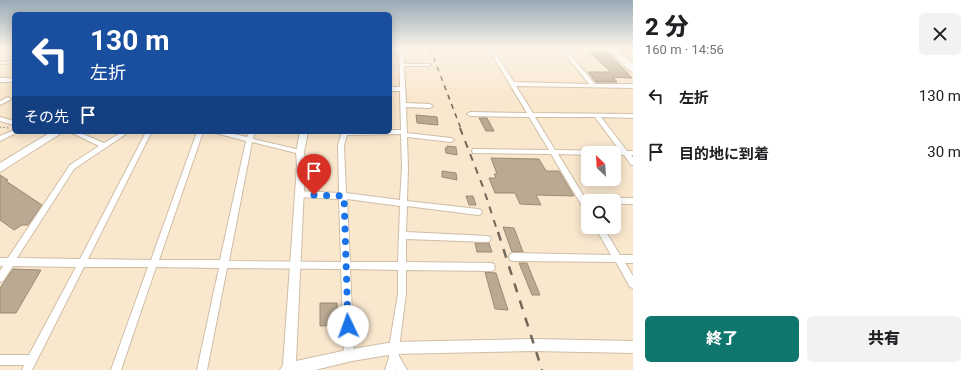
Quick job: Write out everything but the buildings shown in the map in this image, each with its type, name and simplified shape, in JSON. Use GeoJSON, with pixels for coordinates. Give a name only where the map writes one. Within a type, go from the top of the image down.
{"type":"FeatureCollection","features":[{"type":"Feature","properties":{"kind":"main road"},"geometry":{"type":"LineString","coordinates":[[0,168],[55,134]]}},
{"type":"Feature","properties":{"kind":"street"},"geometry":{"type":"LineString","coordinates":[[390,370],[402,294],[402,234],[405,168],[402,66],[422,65]]}},
{"type":"Feature","properties":{"kind":"street"},"geometry":{"type":"LineString","coordinates":[[501,65],[530,115],[581,195]]}},
{"type":"Feature","properties":{"kind":"street"},"geometry":{"type":"LineString","coordinates":[[577,65],[594,86]]}},
{"type":"Feature","properties":{"kind":"street"},"geometry":{"type":"LineString","coordinates":[[0,80],[12,80]]}},
{"type":"Feature","properties":{"kind":"street"},"geometry":{"type":"LineString","coordinates":[[512,84],[633,86]]}},
{"type":"Feature","properties":{"kind":"street"},"geometry":{"type":"LineString","coordinates":[[392,89],[403,89]]}},
{"type":"Feature","properties":{"kind":"street"},"geometry":{"type":"LineString","coordinates":[[0,103],[8,99]]}},
{"type":"Feature","properties":{"kind":"street"},"geometry":{"type":"LineString","coordinates":[[404,105],[430,106]]}},
{"type":"Feature","properties":{"kind":"street"},"geometry":{"type":"LineString","coordinates":[[470,114],[633,116]]}},
{"type":"Feature","properties":{"kind":"street"},"geometry":{"type":"LineString","coordinates":[[596,115],[633,163]]}},
{"type":"Feature","properties":{"kind":"street"},"geometry":{"type":"LineString","coordinates":[[0,119],[12,126]]}},
{"type":"Feature","properties":{"kind":"street"},"geometry":{"type":"LineString","coordinates":[[0,139],[12,129]]}},
{"type":"Feature","properties":{"kind":"street"},"geometry":{"type":"LineString","coordinates":[[77,134],[104,146]]}},
{"type":"Feature","properties":{"kind":"street"},"geometry":{"type":"LineString","coordinates":[[0,278],[72,167],[123,134]]}},
{"type":"Feature","properties":{"kind":"street"},"geometry":{"type":"LineString","coordinates":[[27,370],[148,134]]}},
{"type":"Feature","properties":{"kind":"street"},"geometry":{"type":"LineString","coordinates":[[116,370],[199,134]]}},
{"type":"Feature","properties":{"kind":"street"},"geometry":{"type":"LineString","coordinates":[[236,134],[251,136],[300,152]]}},
{"type":"Feature","properties":{"kind":"street"},"geometry":{"type":"LineString","coordinates":[[304,134],[300,152],[299,194],[288,370],[350,356],[394,352],[534,345],[633,347]]}},
{"type":"Feature","properties":{"kind":"street"},"geometry":{"type":"LineString","coordinates":[[345,134],[341,145],[350,356]]}},
{"type":"Feature","properties":{"kind":"street"},"geometry":{"type":"LineString","coordinates":[[392,134],[451,140]]}},
{"type":"Feature","properties":{"kind":"street"},"geometry":{"type":"LineString","coordinates":[[202,370],[251,136]]}},
{"type":"Feature","properties":{"kind":"street"},"geometry":{"type":"LineString","coordinates":[[475,151],[581,152]]}},
{"type":"Feature","properties":{"kind":"street"},"geometry":{"type":"LineString","coordinates":[[621,153],[633,154]]}},
{"type":"Feature","properties":{"kind":"street"},"geometry":{"type":"LineString","coordinates":[[299,194],[344,196],[478,212]]}},
{"type":"Feature","properties":{"kind":"street"},"geometry":{"type":"LineString","coordinates":[[621,201],[633,201]]}},
{"type":"Feature","properties":{"kind":"street"},"geometry":{"type":"LineString","coordinates":[[402,234],[487,239]]}},
{"type":"Feature","properties":{"kind":"street"},"geometry":{"type":"LineString","coordinates":[[603,234],[633,284]]}},
{"type":"Feature","properties":{"kind":"street"},"geometry":{"type":"LineString","coordinates":[[513,257],[633,259]]}},
{"type":"Feature","properties":{"kind":"street"},"geometry":{"type":"LineString","coordinates":[[0,262],[153,265],[491,267]]}},
{"type":"Feature","properties":{"kind":"street"},"geometry":{"type":"LineString","coordinates":[[394,352],[402,370]]}},
{"type":"Feature","properties":{"kind":"street"},"geometry":{"type":"LineString","coordinates":[[0,360],[32,360]]}},
{"type":"Feature","properties":{"kind":"path"},"geometry":{"type":"LineString","coordinates":[[0,127],[12,127]]}},
{"type":"Feature","properties":{"kind":"railway"},"geometry":{"type":"LineString","coordinates":[[437,65],[461,129]]}},
{"type":"Feature","properties":{"kind":"railway"},"geometry":{"type":"LineString","coordinates":[[460,128],[483,187],[498,233]]}},
{"type":"Feature","properties":{"kind":"railway"},"geometry":{"type":"LineString","coordinates":[[498,232],[542,370]]}},
{"type":"Feature","properties":{"kind":"route"},"geometry":{"type":"LineString","coordinates":[[314,195],[344,196],[348,326]]}}]}
